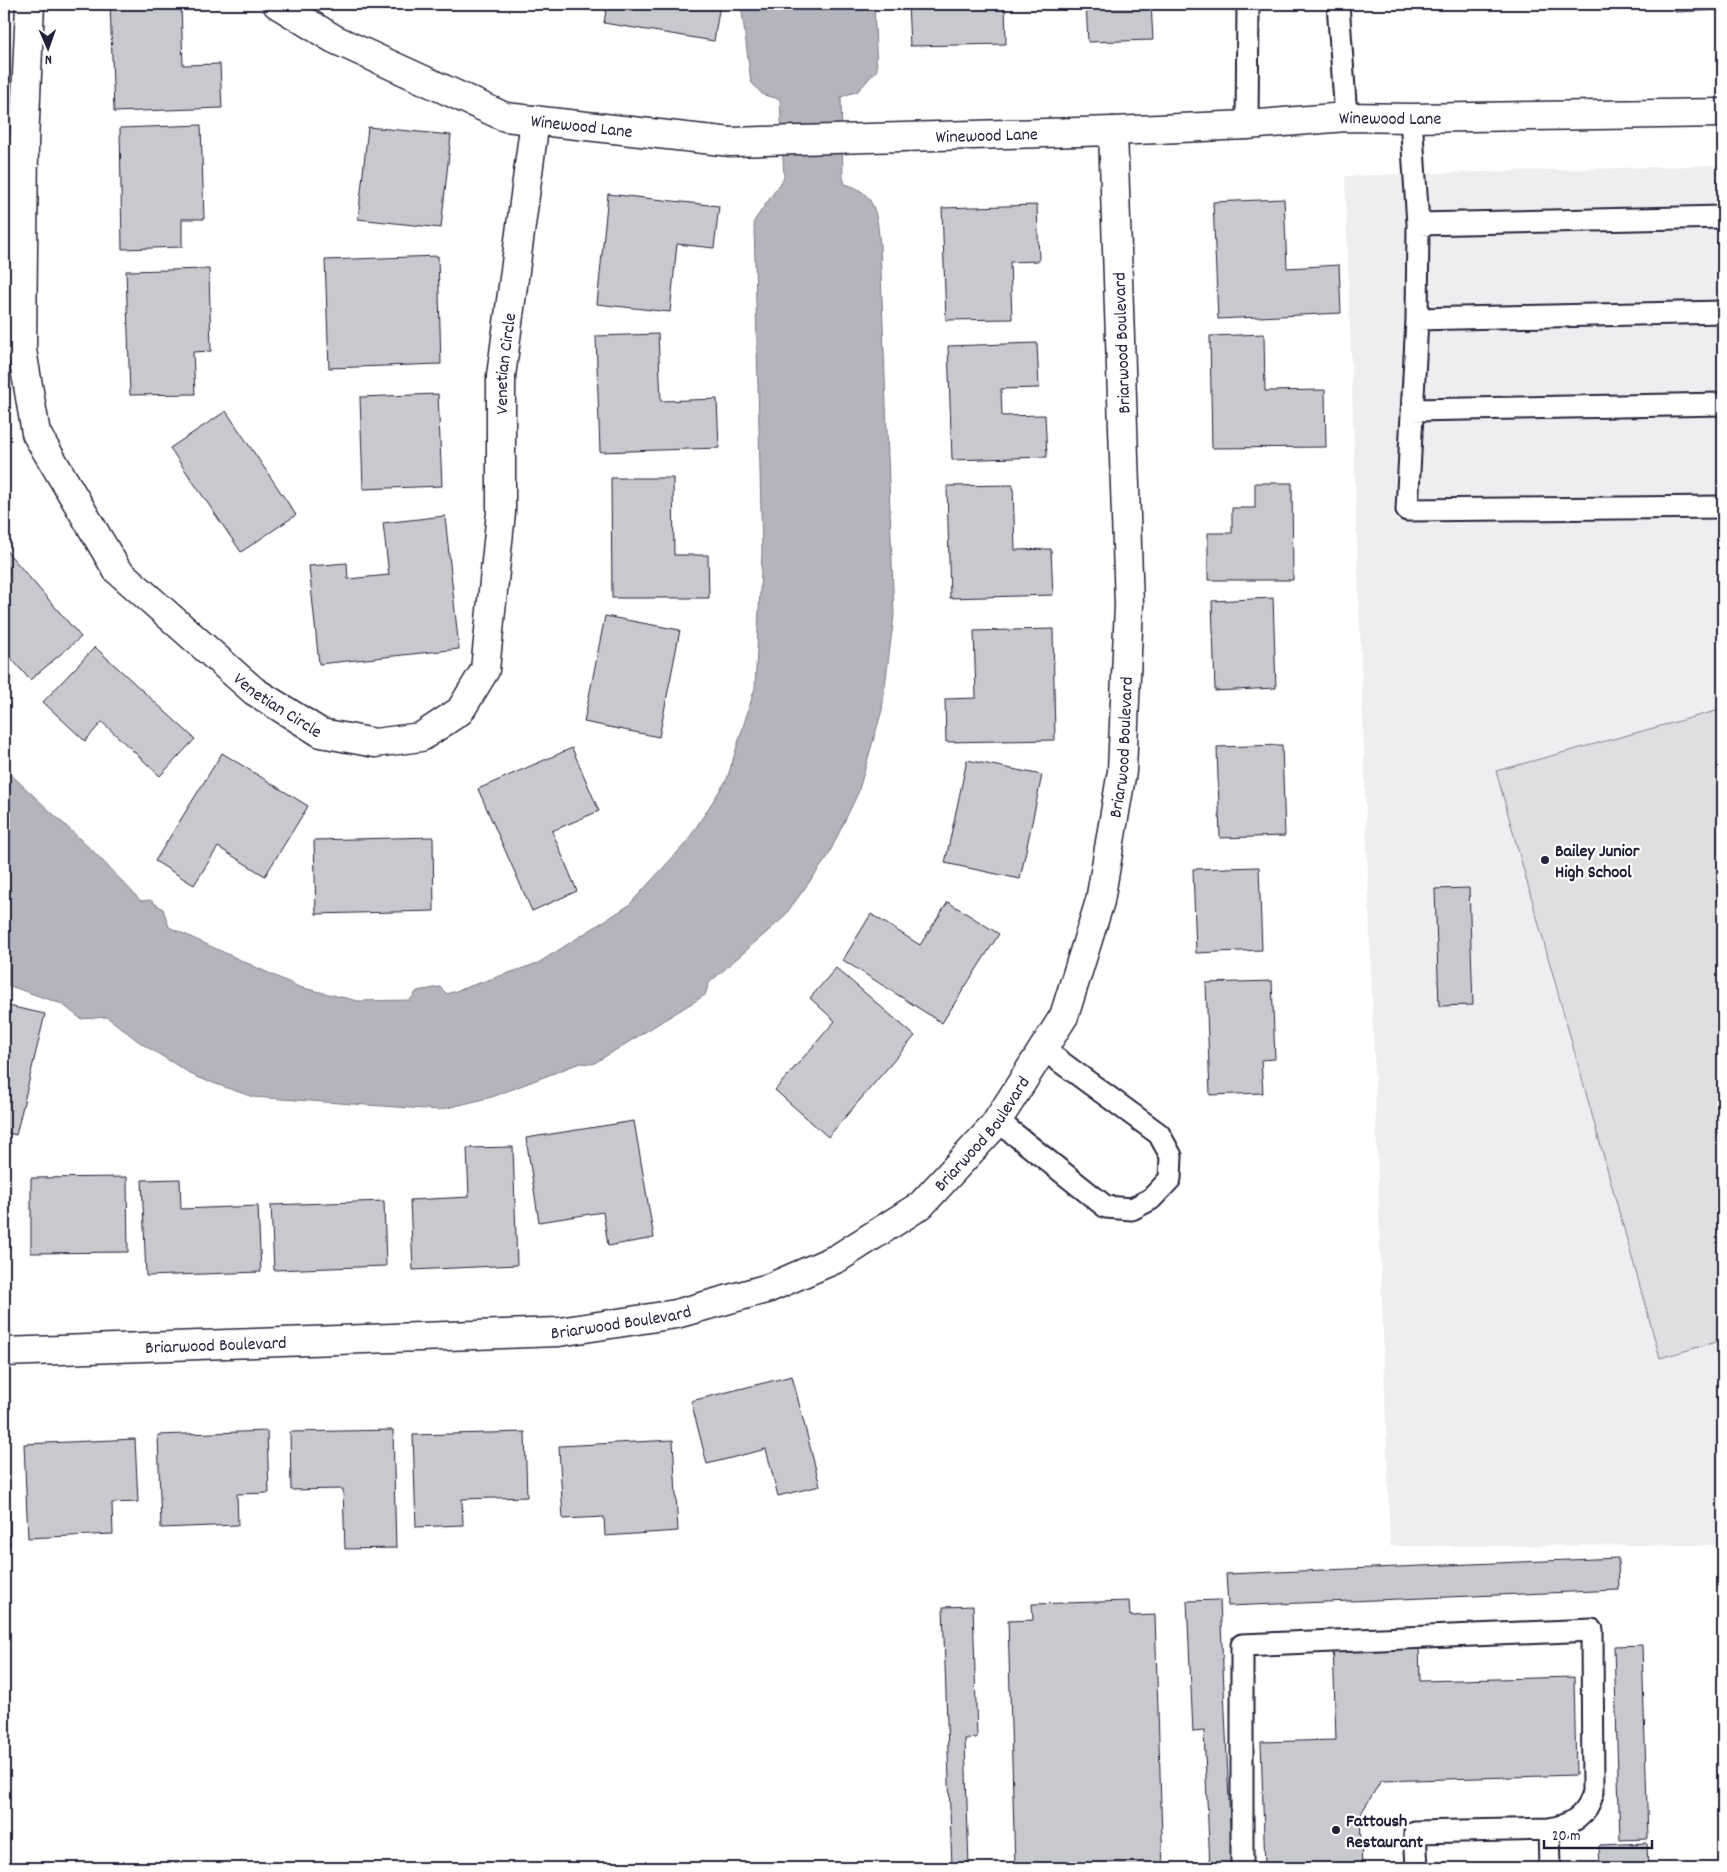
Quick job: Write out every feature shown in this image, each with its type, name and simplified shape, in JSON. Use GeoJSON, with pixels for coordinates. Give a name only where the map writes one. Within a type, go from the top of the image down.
{"type":"FeatureCollection","features":[{"type":"Feature","properties":{"kind":"street","name":"Venetian Circle"},"geometry":{"type":"LineString","coordinates":[[30,4],[24,143],[22,350],[36,433],[117,570],[254,691],[321,732],[375,743],[421,737],[460,711],[485,670],[500,512],[501,376],[535,120]]}},
{"type":"Feature","properties":{"kind":"street","name":"Winewood Lane"},"geometry":{"type":"LineString","coordinates":[[277,4],[334,39],[505,117],[731,142],[1113,131],[1247,125],[1346,116],[1411,118],[1723,113]]}},
{"type":"Feature","properties":{"kind":"street","name":"Briarwood Boulevard"},"geometry":{"type":"LineString","coordinates":[[4,1352],[559,1332],[676,1314],[769,1288],[838,1258],[921,1205],[998,1121],[1064,1016],[1100,901],[1122,771],[1130,605],[1113,131]]}},
{"type":"Feature","properties":{"kind":"lane"},"geometry":{"type":"LineString","coordinates":[[1247,125],[1248,4]]}},
{"type":"Feature","properties":{"kind":"lane"},"geometry":{"type":"LineString","coordinates":[[1338,4],[1346,116]]}},
{"type":"Feature","properties":{"kind":"lane"},"geometry":{"type":"LineString","coordinates":[[1411,118],[1418,224],[1417,319],[1407,510],[1723,507]]}},
{"type":"Feature","properties":{"kind":"lane"},"geometry":{"type":"LineString","coordinates":[[1418,224],[1723,217]]}},
{"type":"Feature","properties":{"kind":"lane"},"geometry":{"type":"LineString","coordinates":[[1417,319],[1723,312]]}},
{"type":"Feature","properties":{"kind":"lane"},"geometry":{"type":"LineString","coordinates":[[1412,410],[1723,404]]}},
{"type":"Feature","properties":{"kind":"lane"},"geometry":{"type":"LineString","coordinates":[[998,1121],[1106,1206],[1132,1209],[1151,1199],[1170,1179],[1171,1156],[1158,1134],[1043,1049]]}},
{"type":"Feature","properties":{"kind":"lane"},"geometry":{"type":"LineString","coordinates":[[1242,1868],[1242,1645],[1592,1630],[1593,1792],[1589,1807],[1578,1818],[1566,1825],[1549,1828],[1416,1832],[1417,1868]]}},
{"type":"Feature","properties":{"kind":"lane"},"geometry":{"type":"LineString","coordinates":[[1549,1828],[1550,1868]]}},
{"type":"Feature","properties":{"kind":"shaded area"},"geometry":{"type":"Polygon","coordinates":[[[741,4],[874,4],[877,70],[858,91],[841,97],[843,177],[845,184],[864,193],[869,199],[876,216],[879,235],[894,615],[882,710],[858,793],[827,858],[783,918],[709,983],[705,995],[593,1064],[580,1063],[492,1097],[439,1110],[253,1097],[196,1077],[142,1044],[107,1017],[81,1019],[62,1004],[4,984],[4,768],[97,855],[141,901],[150,900],[163,909],[169,927],[299,987],[358,1001],[410,1000],[417,991],[440,987],[447,994],[538,963],[628,906],[686,843],[727,779],[755,688],[762,552],[754,221],[784,178],[780,99],[763,95],[751,82],[741,4]]]}},
{"type":"Feature","properties":{"kind":"shaded area","name":"Bailey Junior High School"},"geometry":{"type":"Polygon","coordinates":[[[1723,165],[1723,1545],[1390,1546],[1345,176],[1723,165]]]}},
{"type":"Feature","properties":{"kind":"shaded area"},"geometry":{"type":"Polygon","coordinates":[[[1723,709],[1723,1340],[1660,1358],[1496,771],[1723,709]]]}},
{"type":"Feature","properties":{"kind":"building"},"geometry":{"type":"Polygon","coordinates":[[[110,4],[181,4],[183,65],[220,64],[222,108],[114,112],[110,4]]]}},
{"type":"Feature","properties":{"kind":"building"},"geometry":{"type":"Polygon","coordinates":[[[607,4],[720,4],[714,41],[604,23],[607,4]]]}},
{"type":"Feature","properties":{"kind":"building"},"geometry":{"type":"Polygon","coordinates":[[[908,4],[1005,4],[1006,44],[910,46],[908,4]]]}},
{"type":"Feature","properties":{"kind":"building"},"geometry":{"type":"Polygon","coordinates":[[[1086,4],[1151,4],[1153,40],[1088,42],[1086,4]]]}},
{"type":"Feature","properties":{"kind":"building"},"geometry":{"type":"Polygon","coordinates":[[[1675,4],[1723,4],[1723,10],[1675,12],[1675,4]]]}},
{"type":"Feature","properties":{"kind":"building"},"geometry":{"type":"Polygon","coordinates":[[[201,125],[204,219],[182,219],[182,247],[122,249],[120,128],[201,125]]]}},
{"type":"Feature","properties":{"kind":"building"},"geometry":{"type":"Polygon","coordinates":[[[368,127],[451,135],[441,228],[358,219],[368,127]]]}},
{"type":"Feature","properties":{"kind":"building"},"geometry":{"type":"Polygon","coordinates":[[[608,194],[719,206],[714,248],[677,244],[670,312],[597,304],[608,194]]]}},
{"type":"Feature","properties":{"kind":"building"},"geometry":{"type":"Polygon","coordinates":[[[1284,199],[1287,268],[1339,265],[1341,313],[1218,319],[1213,202],[1284,199]]]}},
{"type":"Feature","properties":{"kind":"building"},"geometry":{"type":"Polygon","coordinates":[[[1037,205],[1039,261],[1010,262],[1012,319],[946,320],[942,208],[1037,205]]]}},
{"type":"Feature","properties":{"kind":"building"},"geometry":{"type":"Polygon","coordinates":[[[438,256],[441,364],[329,368],[325,260],[438,256]]]}},
{"type":"Feature","properties":{"kind":"building"},"geometry":{"type":"Polygon","coordinates":[[[209,269],[211,351],[193,352],[195,394],[130,395],[126,271],[209,269]]]}},
{"type":"Feature","properties":{"kind":"building"},"geometry":{"type":"Polygon","coordinates":[[[658,334],[661,401],[717,399],[719,448],[600,452],[596,336],[658,334]]]}},
{"type":"Feature","properties":{"kind":"building"},"geometry":{"type":"Polygon","coordinates":[[[1264,334],[1265,391],[1325,390],[1326,447],[1212,448],[1210,336],[1264,334]]]}},
{"type":"Feature","properties":{"kind":"building"},"geometry":{"type":"Polygon","coordinates":[[[1037,343],[1039,388],[1001,389],[1002,416],[1045,415],[1047,457],[952,460],[948,346],[1037,343]]]}},
{"type":"Feature","properties":{"kind":"building"},"geometry":{"type":"Polygon","coordinates":[[[438,394],[442,486],[363,489],[360,397],[438,394]]]}},
{"type":"Feature","properties":{"kind":"building"},"geometry":{"type":"Polygon","coordinates":[[[226,411],[296,515],[241,552],[170,448],[226,411]]]}},
{"type":"Feature","properties":{"kind":"building"},"geometry":{"type":"Polygon","coordinates":[[[611,478],[673,478],[674,555],[708,555],[709,598],[612,598],[611,478]]]}},
{"type":"Feature","properties":{"kind":"building"},"geometry":{"type":"Polygon","coordinates":[[[1255,483],[1292,483],[1293,580],[1208,580],[1208,533],[1232,533],[1232,508],[1255,508],[1255,483]]]}},
{"type":"Feature","properties":{"kind":"building"},"geometry":{"type":"Polygon","coordinates":[[[1013,485],[1015,550],[1051,549],[1053,595],[950,598],[947,486],[1013,485]]]}},
{"type":"Feature","properties":{"kind":"building"},"geometry":{"type":"Polygon","coordinates":[[[445,516],[459,649],[319,664],[309,566],[347,563],[348,579],[389,575],[383,523],[445,516]]]}},
{"type":"Feature","properties":{"kind":"building"},"geometry":{"type":"Polygon","coordinates":[[[4,548],[81,637],[30,680],[4,650],[4,548]]]}},
{"type":"Feature","properties":{"kind":"building"},"geometry":{"type":"Polygon","coordinates":[[[1273,598],[1276,688],[1215,691],[1212,601],[1273,598]]]}},
{"type":"Feature","properties":{"kind":"building"},"geometry":{"type":"Polygon","coordinates":[[[605,616],[680,630],[659,737],[584,722],[605,616]]]}},
{"type":"Feature","properties":{"kind":"building"},"geometry":{"type":"Polygon","coordinates":[[[1053,629],[1055,740],[946,742],[945,699],[976,698],[974,631],[1053,629]]]}},
{"type":"Feature","properties":{"kind":"building"},"geometry":{"type":"Polygon","coordinates":[[[95,647],[195,739],[160,776],[102,722],[85,741],[43,702],[95,647]]]}},
{"type":"Feature","properties":{"kind":"building"},"geometry":{"type":"Polygon","coordinates":[[[1282,745],[1285,836],[1220,838],[1217,747],[1282,745]]]}},
{"type":"Feature","properties":{"kind":"building"},"geometry":{"type":"Polygon","coordinates":[[[572,748],[599,811],[552,831],[577,891],[532,911],[478,789],[572,748]]]}},
{"type":"Feature","properties":{"kind":"building"},"geometry":{"type":"Polygon","coordinates":[[[222,753],[308,806],[265,876],[218,847],[194,885],[155,861],[222,753]]]}},
{"type":"Feature","properties":{"kind":"building"},"geometry":{"type":"Polygon","coordinates":[[[967,760],[1042,775],[1020,879],[945,863],[967,760]]]}},
{"type":"Feature","properties":{"kind":"building"},"geometry":{"type":"Polygon","coordinates":[[[433,837],[434,911],[316,914],[314,840],[433,837]]]}},
{"type":"Feature","properties":{"kind":"building"},"geometry":{"type":"Polygon","coordinates":[[[1259,867],[1262,950],[1196,953],[1193,869],[1259,867]]]}},
{"type":"Feature","properties":{"kind":"building"},"geometry":{"type":"Polygon","coordinates":[[[1469,888],[1473,1005],[1439,1006],[1435,889],[1469,888]]]}},
{"type":"Feature","properties":{"kind":"building"},"geometry":{"type":"Polygon","coordinates":[[[948,902],[999,934],[942,1023],[843,960],[871,914],[920,945],[948,902]]]}},
{"type":"Feature","properties":{"kind":"building"},"geometry":{"type":"Polygon","coordinates":[[[836,968],[915,1036],[828,1137],[775,1090],[835,1021],[810,998],[836,968]]]}},
{"type":"Feature","properties":{"kind":"building"},"geometry":{"type":"Polygon","coordinates":[[[1272,981],[1275,1059],[1261,1060],[1263,1093],[1210,1095],[1206,983],[1272,981]]]}},
{"type":"Feature","properties":{"kind":"building"},"geometry":{"type":"Polygon","coordinates":[[[4,1005],[45,1014],[16,1135],[4,1132],[4,1005]]]}},
{"type":"Feature","properties":{"kind":"building"},"geometry":{"type":"Polygon","coordinates":[[[634,1121],[654,1238],[608,1246],[603,1212],[539,1222],[526,1138],[634,1121]]]}},
{"type":"Feature","properties":{"kind":"building"},"geometry":{"type":"Polygon","coordinates":[[[513,1147],[517,1265],[413,1270],[410,1200],[469,1197],[467,1148],[513,1147]]]}},
{"type":"Feature","properties":{"kind":"building"},"geometry":{"type":"Polygon","coordinates":[[[127,1177],[128,1252],[31,1253],[31,1178],[127,1177]]]}},
{"type":"Feature","properties":{"kind":"building"},"geometry":{"type":"Polygon","coordinates":[[[180,1179],[181,1209],[258,1206],[261,1272],[146,1276],[142,1180],[180,1179]]]}},
{"type":"Feature","properties":{"kind":"building"},"geometry":{"type":"Polygon","coordinates":[[[384,1201],[386,1266],[274,1270],[271,1205],[384,1201]]]}},
{"type":"Feature","properties":{"kind":"building"},"geometry":{"type":"Polygon","coordinates":[[[792,1376],[820,1486],[778,1496],[766,1449],[707,1464],[691,1401],[792,1376]]]}},
{"type":"Feature","properties":{"kind":"building"},"geometry":{"type":"Polygon","coordinates":[[[393,1430],[396,1548],[345,1549],[343,1489],[291,1490],[290,1432],[393,1430]]]}},
{"type":"Feature","properties":{"kind":"building"},"geometry":{"type":"Polygon","coordinates":[[[267,1431],[269,1493],[237,1494],[238,1525],[161,1528],[158,1435],[267,1431]]]}},
{"type":"Feature","properties":{"kind":"building"},"geometry":{"type":"Polygon","coordinates":[[[525,1432],[527,1497],[462,1499],[463,1525],[416,1527],[413,1435],[525,1432]]]}},
{"type":"Feature","properties":{"kind":"building"},"geometry":{"type":"Polygon","coordinates":[[[135,1439],[138,1502],[112,1503],[113,1534],[28,1538],[24,1444],[135,1439]]]}},
{"type":"Feature","properties":{"kind":"building"},"geometry":{"type":"Polygon","coordinates":[[[673,1440],[678,1531],[605,1536],[604,1517],[563,1519],[559,1446],[673,1440]]]}},
{"type":"Feature","properties":{"kind":"building"},"geometry":{"type":"Polygon","coordinates":[[[4,1441],[7,1441],[10,1546],[4,1546],[4,1441]]]}},
{"type":"Feature","properties":{"kind":"building"},"geometry":{"type":"Polygon","coordinates":[[[1618,1558],[1619,1590],[1228,1606],[1226,1574],[1618,1558]]]}},
{"type":"Feature","properties":{"kind":"building"},"geometry":{"type":"Polygon","coordinates":[[[1220,1600],[1232,1868],[1210,1868],[1204,1731],[1193,1732],[1187,1601],[1220,1600]]]}},
{"type":"Feature","properties":{"kind":"building"},"geometry":{"type":"Polygon","coordinates":[[[1129,1601],[1130,1616],[1155,1615],[1163,1868],[1015,1868],[1008,1621],[1033,1620],[1032,1604],[1129,1601]]]}},
{"type":"Feature","properties":{"kind":"building"},"geometry":{"type":"Polygon","coordinates":[[[973,1606],[977,1738],[965,1739],[969,1868],[952,1868],[943,1607],[973,1606]]]}},
{"type":"Feature","properties":{"kind":"building"},"geometry":{"type":"Polygon","coordinates":[[[1419,1643],[1420,1681],[1574,1677],[1576,1775],[1381,1781],[1360,1815],[1362,1868],[1265,1868],[1261,1742],[1336,1740],[1333,1645],[1419,1643]]]}},
{"type":"Feature","properties":{"kind":"building"},"geometry":{"type":"Polygon","coordinates":[[[1642,1645],[1648,1839],[1620,1840],[1614,1646],[1642,1645]]]}},
{"type":"Feature","properties":{"kind":"building"},"geometry":{"type":"Polygon","coordinates":[[[1647,1843],[1648,1868],[1600,1868],[1599,1845],[1647,1843]]]}},
{"type":"Feature","properties":{"kind":"place","name":"Bailey Junior High School"},"geometry":{"type":"Point","coordinates":[1545,860]}},
{"type":"Feature","properties":{"kind":"place","name":"Fattoush Restaurant"},"geometry":{"type":"Point","coordinates":[1336,1830]}}]}
